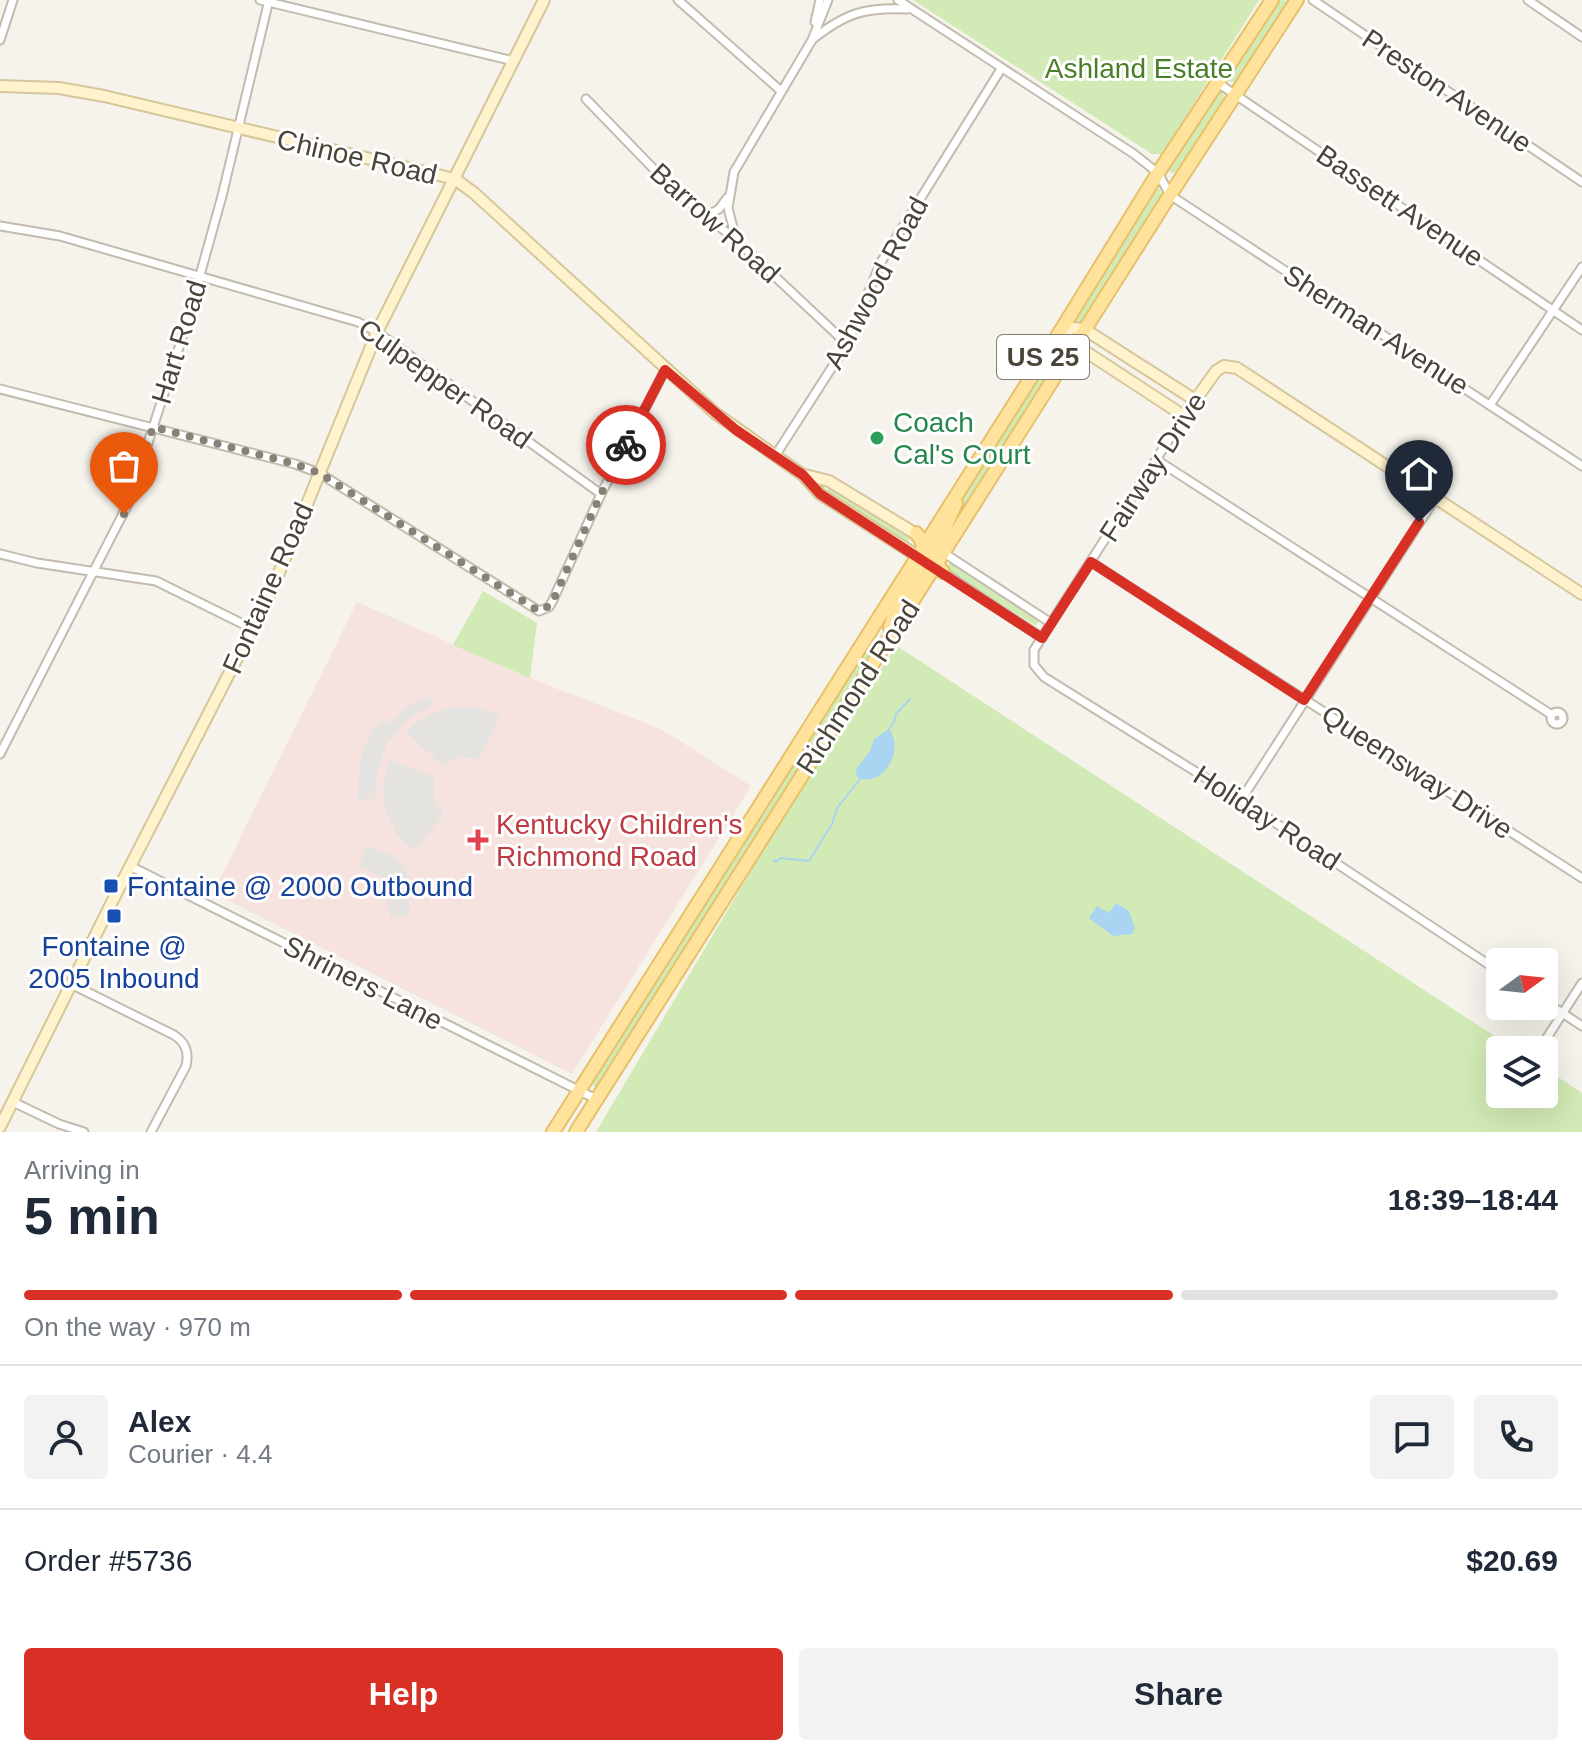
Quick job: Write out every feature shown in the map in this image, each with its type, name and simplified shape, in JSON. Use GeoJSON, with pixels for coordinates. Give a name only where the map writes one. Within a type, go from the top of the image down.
{"type":"FeatureCollection","features":[{"type":"Feature","properties":{"kind":"main road","name":"US 25"},"geometry":{"type":"LineString","coordinates":[[930,554],[948,526],[964,482],[1158,173],[1272,0]]}},
{"type":"Feature","properties":{"kind":"main road","name":"Richmond Road"},"geometry":{"type":"LineString","coordinates":[[553,1132],[930,554],[1084,329],[1297,0]]}},
{"type":"Feature","properties":{"kind":"main road","name":"Richmond Road"},"geometry":{"type":"LineString","coordinates":[[576,1132],[886,643],[930,554]]}},
{"type":"Feature","properties":{"kind":"street"},"geometry":{"type":"LineString","coordinates":[[0,40],[13,0]]}},
{"type":"Feature","properties":{"kind":"street"},"geometry":{"type":"LineString","coordinates":[[260,0],[514,61]]}},
{"type":"Feature","properties":{"kind":"street"},"geometry":{"type":"LineString","coordinates":[[678,0],[781,91]]}},
{"type":"Feature","properties":{"kind":"street"},"geometry":{"type":"LineString","coordinates":[[812,40],[820,0]]}},
{"type":"Feature","properties":{"kind":"street"},"geometry":{"type":"LineString","coordinates":[[736,240],[730,223],[728,196],[736,166],[812,40],[828,0]]}},
{"type":"Feature","properties":{"kind":"street"},"geometry":{"type":"LineString","coordinates":[[900,0],[1134,154],[1158,173],[1170,195]]}},
{"type":"Feature","properties":{"kind":"street","name":"Preston Avenue"},"geometry":{"type":"LineString","coordinates":[[1313,0],[1582,182]]}},
{"type":"Feature","properties":{"kind":"street"},"geometry":{"type":"LineString","coordinates":[[1528,0],[1582,37]]}},
{"type":"Feature","properties":{"kind":"street","name":"Hart Road"},"geometry":{"type":"LineString","coordinates":[[0,754],[128,504],[199,275],[269,1]]}},
{"type":"Feature","properties":{"kind":"street","name":"Fontaine Road"},"geometry":{"type":"LineString","coordinates":[[0,1127],[253,629],[277,579],[377,332],[543,2]]}},
{"type":"Feature","properties":{"kind":"street"},"geometry":{"type":"LineString","coordinates":[[812,40],[835,22],[857,11],[910,9]]}},
{"type":"Feature","properties":{"kind":"street","name":"Ashwood Road"},"geometry":{"type":"LineString","coordinates":[[775,457],[847,344],[881,262],[1001,69]]}},
{"type":"Feature","properties":{"kind":"street","name":"Bassett Avenue"},"geometry":{"type":"LineString","coordinates":[[1218,83],[1582,330]]}},
{"type":"Feature","properties":{"kind":"street","name":"Chinoe Road"},"geometry":{"type":"LineString","coordinates":[[0,86],[26,85],[72,90],[455,179],[474,193],[665,370],[736,430],[803,475],[820,494],[930,554]]}},
{"type":"Feature","properties":{"kind":"street","name":"Barrow Road"},"geometry":{"type":"LineString","coordinates":[[586,99],[675,191],[736,240],[847,344]]}},
{"type":"Feature","properties":{"kind":"street","name":"Sherman Avenue"},"geometry":{"type":"LineString","coordinates":[[1170,195],[1582,466]]}},
{"type":"Feature","properties":{"kind":"street"},"geometry":{"type":"LineString","coordinates":[[706,216],[719,209],[728,196]]}},
{"type":"Feature","properties":{"kind":"street","name":"Culpepper Road"},"geometry":{"type":"LineString","coordinates":[[0,226],[60,236],[347,317],[377,332],[601,494]]}},
{"type":"Feature","properties":{"kind":"street"},"geometry":{"type":"LineString","coordinates":[[1490,405],[1582,267]]}},
{"type":"Feature","properties":{"kind":"street"},"geometry":{"type":"LineString","coordinates":[[1063,327],[1084,329],[1195,400]]}},
{"type":"Feature","properties":{"kind":"street"},"geometry":{"type":"LineString","coordinates":[[1063,327],[1074,344],[1184,416]]}},
{"type":"Feature","properties":{"kind":"street","name":"Fairway Drive"},"geometry":{"type":"LineString","coordinates":[[1035,666],[1034,650],[1184,416],[1219,368],[1237,368],[1436,497]]}},
{"type":"Feature","properties":{"kind":"street"},"geometry":{"type":"LineString","coordinates":[[0,389],[295,464],[319,473],[539,611],[545,610],[553,600],[601,494],[665,370]]}},
{"type":"Feature","properties":{"kind":"street"},"geometry":{"type":"LineString","coordinates":[[1157,460],[1552,715]]}},
{"type":"Feature","properties":{"kind":"street","name":"Chinoe Road"},"geometry":{"type":"LineString","coordinates":[[803,475],[829,481],[930,554]]}},
{"type":"Feature","properties":{"kind":"street"},"geometry":{"type":"LineString","coordinates":[[1241,800],[1436,497],[1582,594]]}},
{"type":"Feature","properties":{"kind":"street"},"geometry":{"type":"LineString","coordinates":[[0,554],[37,563],[156,581],[253,629]]}},
{"type":"Feature","properties":{"kind":"street"},"geometry":{"type":"LineString","coordinates":[[930,554],[1051,623]]}},
{"type":"Feature","properties":{"kind":"street"},"geometry":{"type":"LineString","coordinates":[[930,554],[1042,638]]}},
{"type":"Feature","properties":{"kind":"street","name":"Queensway Drive"},"geometry":{"type":"LineString","coordinates":[[1091,562],[1582,878]]}},
{"type":"Feature","properties":{"kind":"street","name":"Holiday Road"},"geometry":{"type":"LineString","coordinates":[[1035,666],[1044,677],[1241,800],[1486,963]]}},
{"type":"Feature","properties":{"kind":"street"},"geometry":{"type":"LineString","coordinates":[[0,734],[8,738]]}},
{"type":"Feature","properties":{"kind":"street","name":"Shriners Lane"},"geometry":{"type":"LineString","coordinates":[[130,866],[596,1099]]}},
{"type":"Feature","properties":{"kind":"street"},"geometry":{"type":"LineString","coordinates":[[1548,1036],[1582,983]]}},
{"type":"Feature","properties":{"kind":"street"},"geometry":{"type":"LineString","coordinates":[[71,984],[174,1035],[184,1044],[186,1066],[151,1132]]}},
{"type":"Feature","properties":{"kind":"street"},"geometry":{"type":"LineString","coordinates":[[1558,1010],[1582,1026]]}},
{"type":"Feature","properties":{"kind":"street"},"geometry":{"type":"LineString","coordinates":[[13,1102],[84,1132]]}},
{"type":"Feature","properties":{"kind":"shaded area","name":"Kentucky Children's Richmond Road"},"geometry":{"type":"Polygon","coordinates":[[[357,602],[530,678],[661,729],[751,786],[572,1074],[213,893],[357,602]]]}},
{"type":"Feature","properties":{"kind":"shaded area"},"geometry":{"type":"Polygon","coordinates":[[[431,697],[434,704],[407,720],[386,746],[377,772],[375,799],[357,800],[361,755],[374,728],[381,719],[389,724],[409,705],[431,697]]]}},
{"type":"Feature","properties":{"kind":"shaded area"},"geometry":{"type":"Polygon","coordinates":[[[476,707],[500,715],[479,759],[458,757],[442,765],[406,732],[414,724],[448,708],[476,707]]]}},
{"type":"Feature","properties":{"kind":"shaded area"},"geometry":{"type":"Polygon","coordinates":[[[389,760],[434,777],[434,797],[444,814],[414,851],[397,835],[385,810],[383,787],[389,760]]]}},
{"type":"Feature","properties":{"kind":"shaded area"},"geometry":{"type":"Polygon","coordinates":[[[367,845],[395,857],[405,867],[410,915],[390,918],[385,879],[359,865],[367,845]]]}},
{"type":"Feature","properties":{"kind":"green space","name":"Ashland Estate"},"geometry":{"type":"Polygon","coordinates":[[[913,0],[1259,0],[1162,154],[1152,154],[913,0]]]}},
{"type":"Feature","properties":{"kind":"green space"},"geometry":{"type":"Polygon","coordinates":[[[1279,0],[1290,1],[1235,82],[1228,81],[1227,77],[1279,0]]]}},
{"type":"Feature","properties":{"kind":"green space"},"geometry":{"type":"Polygon","coordinates":[[[1217,90],[1223,91],[1224,99],[1177,172],[1171,173],[1167,166],[1217,90]]]}},
{"type":"Feature","properties":{"kind":"green space"},"geometry":{"type":"Polygon","coordinates":[[[1160,189],[1162,196],[1082,323],[1079,326],[1072,323],[1154,190],[1160,189]]]}},
{"type":"Feature","properties":{"kind":"green space"},"geometry":{"type":"Polygon","coordinates":[[[1065,337],[1068,345],[942,545],[971,478],[1060,338],[1065,337]]]}},
{"type":"Feature","properties":{"kind":"green space"},"geometry":{"type":"Polygon","coordinates":[[[830,487],[911,535],[907,544],[828,495],[826,492],[830,487]]]}},
{"type":"Feature","properties":{"kind":"green space"},"geometry":{"type":"Polygon","coordinates":[[[952,563],[1037,618],[1036,626],[947,572],[948,565],[952,563]]]}},
{"type":"Feature","properties":{"kind":"green space"},"geometry":{"type":"Polygon","coordinates":[[[483,591],[537,623],[530,678],[453,645],[483,591]]]}},
{"type":"Feature","properties":{"kind":"green space"},"geometry":{"type":"Polygon","coordinates":[[[869,641],[875,642],[876,647],[808,756],[800,758],[798,754],[869,641]]]}},
{"type":"Feature","properties":{"kind":"green space"},"geometry":{"type":"Polygon","coordinates":[[[897,646],[1495,1036],[1486,1036],[1486,1108],[1558,1108],[1558,1077],[1582,1093],[1582,1132],[596,1132],[816,761],[897,646]]]}},
{"type":"Feature","properties":{"kind":"green space"},"geometry":{"type":"Polygon","coordinates":[[[793,764],[798,766],[798,770],[600,1084],[595,1087],[591,1082],[793,764]]]}},
{"type":"Feature","properties":{"kind":"water"},"geometry":{"type":"Polygon","coordinates":[[[889,729],[895,748],[888,766],[875,778],[866,780],[857,777],[856,769],[870,751],[874,739],[889,729]]]}},
{"type":"Feature","properties":{"kind":"water"},"geometry":{"type":"Polygon","coordinates":[[[1116,903],[1129,911],[1135,928],[1132,934],[1113,936],[1089,918],[1097,906],[1109,913],[1116,903]]]}},
{"type":"Feature","properties":{"kind":"waterway"},"geometry":{"type":"LineString","coordinates":[[889,729],[896,714],[910,699]]}},
{"type":"Feature","properties":{"kind":"waterway"},"geometry":{"type":"LineString","coordinates":[[774,860],[809,861],[832,824],[837,808],[860,779]]}},
{"type":"Feature","properties":{"kind":"way so far"},"geometry":{"type":"LineString","coordinates":[[124,514],[153,427],[319,473],[539,611],[551,605],[626,445]]}},
{"type":"Feature","properties":{"kind":"place","name":"Coach Cal's Court"},"geometry":{"type":"Point","coordinates":[877,438]}},
{"type":"Feature","properties":{"kind":"place","name":"Kentucky Children's Richmond Road"},"geometry":{"type":"Point","coordinates":[478,840]}},
{"type":"Feature","properties":{"kind":"place","name":"Fontaine @ 2000 Outbound"},"geometry":{"type":"Point","coordinates":[111,886]}},
{"type":"Feature","properties":{"kind":"place","name":"Fontaine @ 2005 Inbound"},"geometry":{"type":"Point","coordinates":[114,916]}},
{"type":"Feature","properties":{"kind":"route"},"geometry":{"type":"LineString","coordinates":[[626,445],[665,370],[736,430],[803,475],[820,494],[1042,638],[1091,562],[1304,700],[1419,522]]}}]}
